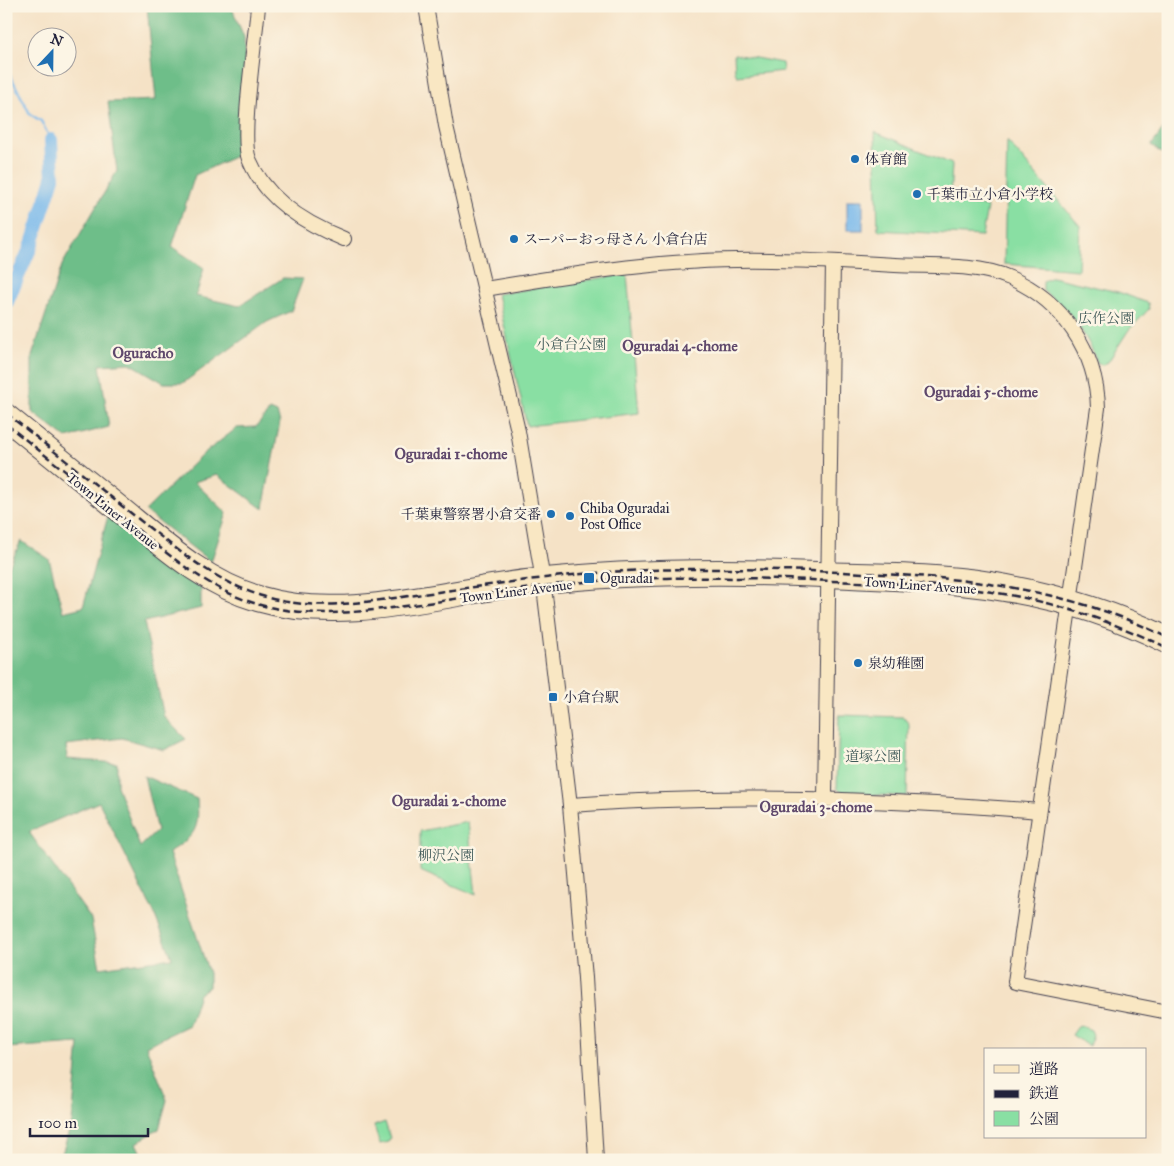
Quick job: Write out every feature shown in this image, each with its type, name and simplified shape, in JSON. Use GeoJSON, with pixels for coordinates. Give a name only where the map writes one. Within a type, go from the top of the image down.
{"type":"FeatureCollection","features":[{"type":"Feature","properties":{"kind":"street"},"geometry":{"type":"LineString","coordinates":[[258,6],[246,137],[249,158],[270,190],[289,209],[323,231],[344,239]]}},
{"type":"Feature","properties":{"kind":"street"},"geometry":{"type":"LineString","coordinates":[[426,6],[446,126],[518,431],[543,581],[570,806],[586,978],[596,1160]]}},
{"type":"Feature","properties":{"kind":"street"},"geometry":{"type":"LineString","coordinates":[[485,289],[629,267],[736,260],[833,262],[979,269],[1015,280],[1036,293],[1059,313],[1077,336],[1094,372],[1098,408],[1015,982],[1168,1012]]}},
{"type":"Feature","properties":{"kind":"street"},"geometry":{"type":"LineString","coordinates":[[826,798],[833,262]]}},
{"type":"Feature","properties":{"kind":"street","name":"Town Liner Avenue"},"geometry":{"type":"LineString","coordinates":[[6,410],[139,525],[182,566],[221,590],[255,604],[284,611],[348,615],[543,581],[828,574],[988,579],[1070,603],[1126,615],[1168,634]]}},
{"type":"Feature","properties":{"kind":"street","name":"Town Liner Avenue"},"geometry":{"type":"LineString","coordinates":[[6,424],[139,525]]}},
{"type":"Feature","properties":{"kind":"street","name":"Town Liner Avenue"},"geometry":{"type":"LineString","coordinates":[[1070,603],[1168,647]]}},
{"type":"Feature","properties":{"kind":"street"},"geometry":{"type":"LineString","coordinates":[[570,806],[721,797],[826,798],[1039,811]]}},
{"type":"Feature","properties":{"kind":"green space"},"geometry":{"type":"Polygon","coordinates":[[[147,6],[231,6],[244,37],[245,79],[236,156],[195,175],[172,247],[204,268],[196,296],[239,306],[283,278],[303,279],[291,311],[267,322],[183,383],[164,383],[130,363],[100,365],[109,427],[66,438],[32,412],[32,356],[62,265],[117,171],[108,102],[156,100],[147,6]]]}},
{"type":"Feature","properties":{"kind":"green space"},"geometry":{"type":"Polygon","coordinates":[[[734,54],[782,63],[783,71],[737,76],[734,54]]]}},
{"type":"Feature","properties":{"kind":"green space"},"geometry":{"type":"Polygon","coordinates":[[[1168,123],[1168,157],[1151,146],[1168,123]]]}},
{"type":"Feature","properties":{"kind":"green space"},"geometry":{"type":"Polygon","coordinates":[[[875,132],[952,164],[950,199],[987,207],[982,236],[878,230],[875,132]]]}},
{"type":"Feature","properties":{"kind":"green space"},"geometry":{"type":"Polygon","coordinates":[[[1007,141],[1080,226],[1078,270],[1004,264],[1007,141]]]}},
{"type":"Feature","properties":{"kind":"green space","name":"小倉台公園"},"geometry":{"type":"Polygon","coordinates":[[[627,274],[639,413],[527,426],[497,294],[627,274]]]}},
{"type":"Feature","properties":{"kind":"green space","name":"広作公園"},"geometry":{"type":"Polygon","coordinates":[[[1052,277],[1118,292],[1148,303],[1149,309],[1128,331],[1108,362],[1102,365],[1097,362],[1088,341],[1076,322],[1043,291],[1043,281],[1052,277]]]}},
{"type":"Feature","properties":{"kind":"green space"},"geometry":{"type":"Polygon","coordinates":[[[270,410],[277,413],[280,422],[263,509],[217,475],[194,482],[227,513],[211,562],[145,511],[203,454],[237,428],[256,427],[270,410]]]}},
{"type":"Feature","properties":{"kind":"green space"},"geometry":{"type":"Polygon","coordinates":[[[108,516],[170,567],[201,587],[201,608],[144,622],[164,717],[186,739],[164,750],[122,738],[66,745],[67,759],[117,763],[117,786],[140,847],[157,831],[144,776],[197,799],[198,810],[194,832],[169,853],[209,973],[209,987],[199,994],[189,1025],[146,1046],[167,1100],[159,1129],[136,1143],[144,1160],[60,1160],[72,1122],[79,1043],[6,1048],[6,573],[21,541],[49,559],[63,612],[83,607],[108,516]],[[99,802],[29,832],[91,919],[100,968],[172,958],[154,913],[99,802]]]}},
{"type":"Feature","properties":{"kind":"green space","name":"道塚公園"},"geometry":{"type":"Polygon","coordinates":[[[839,715],[903,717],[909,724],[907,796],[843,794],[837,788],[839,715]]]}},
{"type":"Feature","properties":{"kind":"green space","name":"柳沢公園"},"geometry":{"type":"Polygon","coordinates":[[[468,822],[476,895],[420,871],[420,831],[468,822]]]}},
{"type":"Feature","properties":{"kind":"green space"},"geometry":{"type":"Polygon","coordinates":[[[1079,1025],[1091,1030],[1093,1035],[1089,1046],[1072,1035],[1079,1025]]]}},
{"type":"Feature","properties":{"kind":"green space"},"geometry":{"type":"Polygon","coordinates":[[[385,1122],[390,1138],[388,1142],[380,1144],[374,1126],[385,1122]]]}},
{"type":"Feature","properties":{"kind":"water"},"geometry":{"type":"Polygon","coordinates":[[[847,200],[863,200],[863,230],[847,230],[847,200]]]}},
{"type":"Feature","properties":{"kind":"waterway"},"geometry":{"type":"LineString","coordinates":[[6,67],[30,114],[41,121],[51,140]]}},
{"type":"Feature","properties":{"kind":"waterway"},"geometry":{"type":"LineString","coordinates":[[6,304],[32,244],[53,178],[51,140]]}},
{"type":"Feature","properties":{"kind":"railway"},"geometry":{"type":"LineString","coordinates":[[6,413],[188,557],[242,589],[281,601],[320,605],[358,603],[578,574],[645,570],[745,569],[857,573],[948,579],[1038,593],[1082,604],[1126,619],[1168,638]]}},
{"type":"Feature","properties":{"kind":"railway"},"geometry":{"type":"LineString","coordinates":[[6,424],[153,542],[203,579],[238,597],[279,609],[324,613],[368,611],[579,582],[646,578],[812,580],[942,586],[1009,595],[1079,612],[1168,648]]}},
{"type":"Feature","properties":{"kind":"place","name":"体育館"},"geometry":{"type":"Point","coordinates":[855,159]}},
{"type":"Feature","properties":{"kind":"place","name":"千葉市立小倉小学校"},"geometry":{"type":"Point","coordinates":[917,194]}},
{"type":"Feature","properties":{"kind":"place","name":"スーパーおっ母さん 小倉台店"},"geometry":{"type":"Point","coordinates":[514,239]}},
{"type":"Feature","properties":{"kind":"place","name":"千葉東警察署小倉交番"},"geometry":{"type":"Point","coordinates":[551,514]}},
{"type":"Feature","properties":{"kind":"place","name":"Chiba Oguradai Post Office"},"geometry":{"type":"Point","coordinates":[570,516]}},
{"type":"Feature","properties":{"kind":"place","name":"Oguradai"},"geometry":{"type":"Point","coordinates":[589,578]}},
{"type":"Feature","properties":{"kind":"place","name":"泉幼稚園"},"geometry":{"type":"Point","coordinates":[858,663]}},
{"type":"Feature","properties":{"kind":"place","name":"小倉台駅"},"geometry":{"type":"Point","coordinates":[553,697]}},
{"type":"Feature","properties":{"kind":"district","name":"Oguradai 4-chome"},"geometry":{"type":"Point","coordinates":[680,346]}},
{"type":"Feature","properties":{"kind":"district","name":"Oguracho"},"geometry":{"type":"Point","coordinates":[143,353]}},
{"type":"Feature","properties":{"kind":"district","name":"Oguradai 5-chome"},"geometry":{"type":"Point","coordinates":[981,392]}},
{"type":"Feature","properties":{"kind":"district","name":"Oguradai 1-chome"},"geometry":{"type":"Point","coordinates":[451,454]}},
{"type":"Feature","properties":{"kind":"district","name":"Oguradai 2-chome"},"geometry":{"type":"Point","coordinates":[449,801]}},
{"type":"Feature","properties":{"kind":"district","name":"Oguradai 3-chome"},"geometry":{"type":"Point","coordinates":[816,807]}}]}
